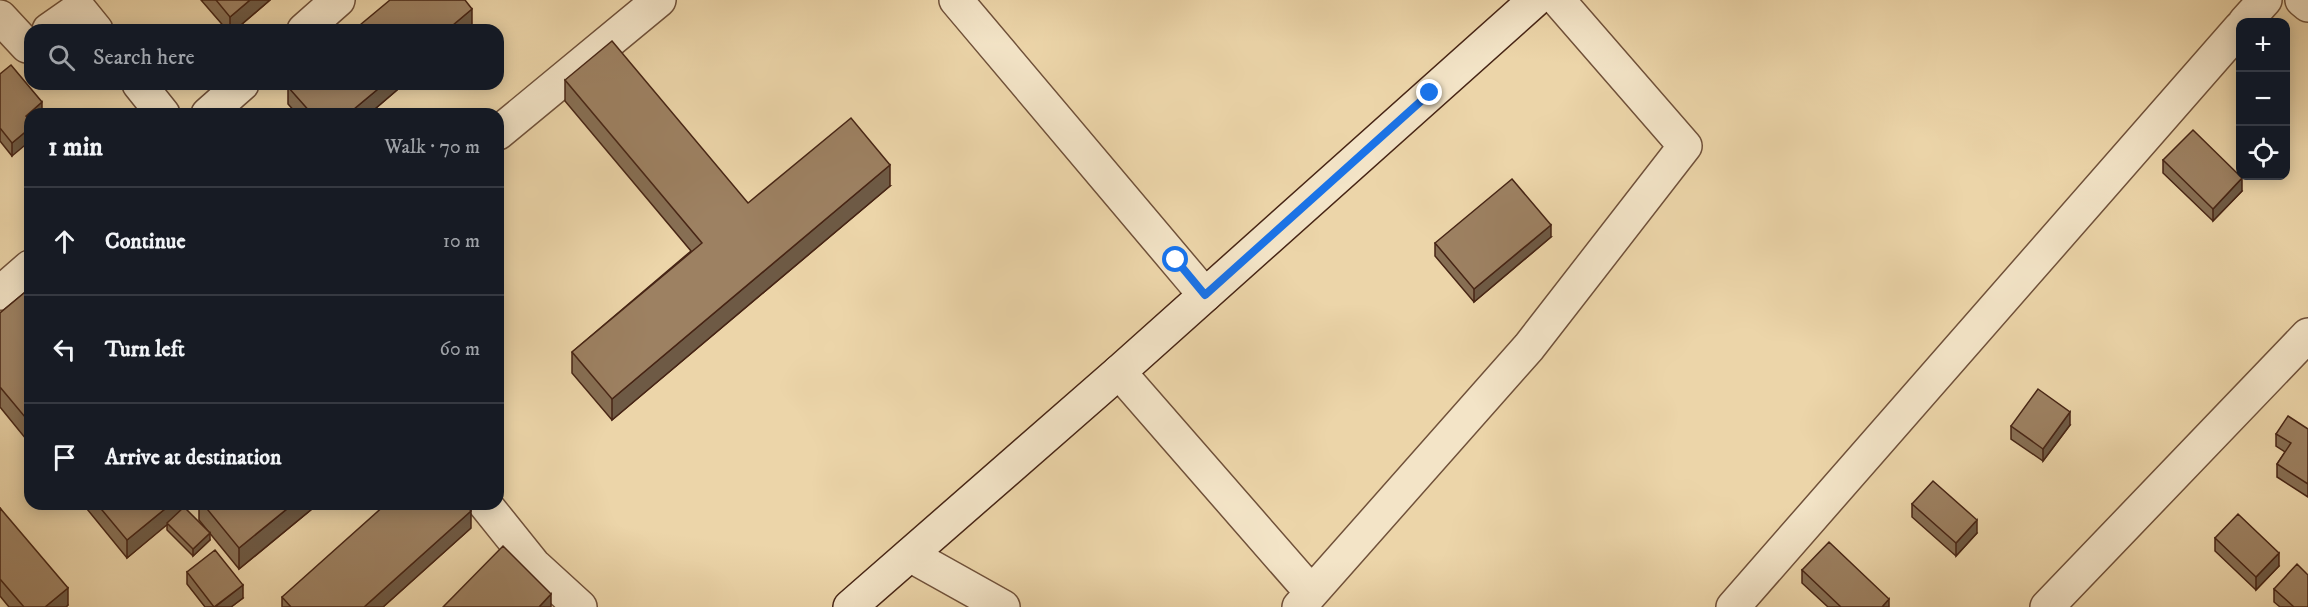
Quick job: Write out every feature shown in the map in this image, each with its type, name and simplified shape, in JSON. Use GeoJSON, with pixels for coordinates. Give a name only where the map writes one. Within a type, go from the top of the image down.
{"type":"FeatureCollection","features":[{"type":"Feature","properties":{"kind":"street"},"geometry":{"type":"LineString","coordinates":[[311,24],[338,0]]}},
{"type":"Feature","properties":{"kind":"street"},"geometry":{"type":"LineString","coordinates":[[504,128],[659,0]]}},
{"type":"Feature","properties":{"kind":"street"},"geometry":{"type":"LineString","coordinates":[[956,0],[1205,295]]}},
{"type":"Feature","properties":{"kind":"street"},"geometry":{"type":"LineString","coordinates":[[850,607],[1119,372],[1534,0]]}},
{"type":"Feature","properties":{"kind":"street"},"geometry":{"type":"LineString","coordinates":[[1119,372],[1305,599],[1529,347],[1685,146],[1558,0]]}},
{"type":"Feature","properties":{"kind":"street"},"geometry":{"type":"LineString","coordinates":[[2249,18],[2265,0]]}},
{"type":"Feature","properties":{"kind":"street"},"geometry":{"type":"LineString","coordinates":[[2302,0],[2308,5]]}},
{"type":"Feature","properties":{"kind":"street"},"geometry":{"type":"LineString","coordinates":[[58,24],[79,9],[91,24]]}},
{"type":"Feature","properties":{"kind":"street"},"geometry":{"type":"LineString","coordinates":[[0,16],[24,43]]}},
{"type":"Feature","properties":{"kind":"street"},"geometry":{"type":"LineString","coordinates":[[1732,607],[2236,34]]}},
{"type":"Feature","properties":{"kind":"street"},"geometry":{"type":"LineString","coordinates":[[144,90],[158,108]]}},
{"type":"Feature","properties":{"kind":"street"},"geometry":{"type":"LineString","coordinates":[[215,108],[235,90]]}},
{"type":"Feature","properties":{"kind":"street"},"geometry":{"type":"LineString","coordinates":[[0,293],[24,272]]}},
{"type":"Feature","properties":{"kind":"street"},"geometry":{"type":"LineString","coordinates":[[2047,607],[2308,335]]}},
{"type":"Feature","properties":{"kind":"street"},"geometry":{"type":"LineString","coordinates":[[490,510],[534,565],[580,607]]}},
{"type":"Feature","properties":{"kind":"street"},"geometry":{"type":"LineString","coordinates":[[910,555],[962,598],[1003,607]]}},
{"type":"Feature","properties":{"kind":"building"},"geometry":{"type":"Polygon","coordinates":[[[216,0],[250,0],[230,17],[216,0]]]}},
{"type":"Feature","properties":{"kind":"building"},"geometry":{"type":"Polygon","coordinates":[[[390,0],[465,0],[472,9],[454,24],[361,24],[390,0]]]}},
{"type":"Feature","properties":{"kind":"building"},"geometry":{"type":"Polygon","coordinates":[[[612,41],[748,203],[851,118],[890,165],[612,399],[572,352],[702,243],[565,80],[612,41]]]}},
{"type":"Feature","properties":{"kind":"building"},"geometry":{"type":"Polygon","coordinates":[[[11,65],[24,81],[24,90],[32,90],[42,102],[35,108],[24,108],[24,133],[12,143],[0,128],[0,74],[11,65]]]}},
{"type":"Feature","properties":{"kind":"building"},"geometry":{"type":"Polygon","coordinates":[[[291,90],[377,90],[355,108],[307,108],[291,90]]]}},
{"type":"Feature","properties":{"kind":"building"},"geometry":{"type":"Polygon","coordinates":[[[2193,130],[2236,172],[2236,180],[2240,180],[2213,209],[2163,160],[2193,130]]]}},
{"type":"Feature","properties":{"kind":"building"},"geometry":{"type":"Polygon","coordinates":[[[1512,179],[1551,225],[1474,289],[1435,243],[1512,179]]]}},
{"type":"Feature","properties":{"kind":"building"},"geometry":{"type":"Polygon","coordinates":[[[24,293],[24,416],[0,387],[0,313],[24,293]]]}},
{"type":"Feature","properties":{"kind":"building"},"geometry":{"type":"Polygon","coordinates":[[[2038,389],[2070,412],[2043,449],[2011,426],[2038,389]]]}},
{"type":"Feature","properties":{"kind":"building"},"geometry":{"type":"Polygon","coordinates":[[[2288,416],[2308,429],[2308,484],[2277,464],[2291,443],[2276,434],[2288,416]]]}},
{"type":"Feature","properties":{"kind":"building"},"geometry":{"type":"Polygon","coordinates":[[[1933,481],[1977,520],[1956,543],[1912,504],[1933,481]]]}},
{"type":"Feature","properties":{"kind":"building"},"geometry":{"type":"Polygon","coordinates":[[[0,508],[68,588],[45,607],[24,607],[0,579],[0,508]]]}},
{"type":"Feature","properties":{"kind":"building"},"geometry":{"type":"Polygon","coordinates":[[[102,510],[164,510],[127,540],[102,510]]]}},
{"type":"Feature","properties":{"kind":"building"},"geometry":{"type":"Polygon","coordinates":[[[181,510],[187,510],[210,533],[193,549],[167,523],[181,510]]]}},
{"type":"Feature","properties":{"kind":"building"},"geometry":{"type":"Polygon","coordinates":[[[208,510],[286,510],[239,548],[208,510]]]}},
{"type":"Feature","properties":{"kind":"building"},"geometry":{"type":"Polygon","coordinates":[[[379,510],[471,511],[364,607],[291,607],[282,597],[379,510]]]}},
{"type":"Feature","properties":{"kind":"building"},"geometry":{"type":"Polygon","coordinates":[[[2238,514],[2279,553],[2256,577],[2215,538],[2238,514]]]}},
{"type":"Feature","properties":{"kind":"building"},"geometry":{"type":"Polygon","coordinates":[[[1829,542],[1889,599],[1882,607],[1841,607],[1802,570],[1829,542]]]}},
{"type":"Feature","properties":{"kind":"building"},"geometry":{"type":"Polygon","coordinates":[[[503,546],[551,594],[539,607],[443,607],[503,546]]]}},
{"type":"Feature","properties":{"kind":"building"},"geometry":{"type":"Polygon","coordinates":[[[215,550],[243,585],[214,607],[187,572],[215,550]]]}},
{"type":"Feature","properties":{"kind":"building"},"geometry":{"type":"Polygon","coordinates":[[[2297,564],[2308,575],[2308,607],[2294,607],[2274,589],[2297,564]]]}},
{"type":"Feature","properties":{"kind":"route"},"geometry":{"type":"LineString","coordinates":[[1176,260],[1205,295],[1430,93]]}}]}
